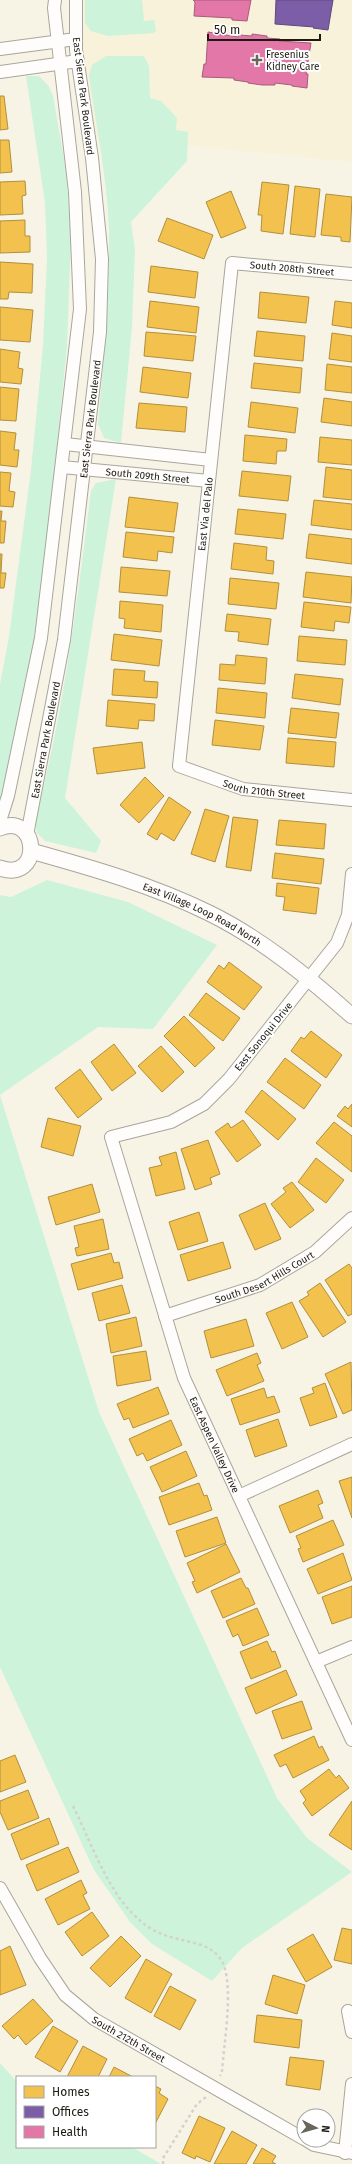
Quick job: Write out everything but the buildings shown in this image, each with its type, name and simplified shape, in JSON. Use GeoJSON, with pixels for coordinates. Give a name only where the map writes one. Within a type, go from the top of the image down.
{"type":"FeatureCollection","features":[{"type":"Feature","properties":{"kind":"street","name":"East Sierra Park Boulevard"},"geometry":{"type":"LineString","coordinates":[[0,821],[8,796],[41,638],[80,309],[75,192],[60,63],[55,0]]}},
{"type":"Feature","properties":{"kind":"street","name":"East Sierra Park Boulevard"},"geometry":{"type":"LineString","coordinates":[[27,835],[64,640],[100,332],[102,259],[92,158],[78,61],[76,39],[76,0]]}},
{"type":"Feature","properties":{"kind":"street"},"geometry":{"type":"LineString","coordinates":[[0,49],[76,39]]}},
{"type":"Feature","properties":{"kind":"street"},"geometry":{"type":"LineString","coordinates":[[0,72],[78,61]]}},
{"type":"Feature","properties":{"kind":"street","name":"South 208th Street"},"geometry":{"type":"LineString","coordinates":[[232,263],[352,274]]}},
{"type":"Feature","properties":{"kind":"street","name":"East Via del Palo"},"geometry":{"type":"LineString","coordinates":[[179,766],[232,263]]}},
{"type":"Feature","properties":{"kind":"street"},"geometry":{"type":"LineString","coordinates":[[65,444],[211,460]]}},
{"type":"Feature","properties":{"kind":"street","name":"South 209th Street"},"geometry":{"type":"LineString","coordinates":[[62,467],[209,482]]}},
{"type":"Feature","properties":{"kind":"street","name":"South 210th Street"},"geometry":{"type":"LineString","coordinates":[[179,766],[243,789],[352,800]]}},
{"type":"Feature","properties":{"kind":"street"},"geometry":{"type":"LineString","coordinates":[[0,828],[16,827],[27,835],[30,840],[31,851],[25,864],[20,868],[13,870],[0,868]]}},
{"type":"Feature","properties":{"kind":"street","name":"East Village Loop Road North"},"geometry":{"type":"LineString","coordinates":[[31,851],[149,886],[210,914],[264,945],[310,978],[352,1016]]}},
{"type":"Feature","properties":{"kind":"street","name":"East Sonoqui Drive"},"geometry":{"type":"LineString","coordinates":[[110,1137],[171,1122],[204,1104],[229,1079],[310,978],[336,943],[348,915],[352,874]]}},
{"type":"Feature","properties":{"kind":"street","name":"East Aspen Valley Drive"},"geometry":{"type":"LineString","coordinates":[[110,1137],[184,1378],[352,1740]]}},
{"type":"Feature","properties":{"kind":"street","name":"South Desert Hills Court"},"geometry":{"type":"LineString","coordinates":[[165,1316],[260,1285],[315,1252],[352,1218]]}},
{"type":"Feature","properties":{"kind":"street"},"geometry":{"type":"LineString","coordinates":[[239,1496],[352,1444]]}},
{"type":"Feature","properties":{"kind":"street"},"geometry":{"type":"LineString","coordinates":[[316,1662],[352,1647]]}},
{"type":"Feature","properties":{"kind":"street","name":"South 212th Street"},"geometry":{"type":"LineString","coordinates":[[0,1888],[5,1910],[65,1995],[94,2019],[296,2134]]}},
{"type":"Feature","properties":{"kind":"street"},"geometry":{"type":"LineString","coordinates":[[348,2011],[352,2032]]}},
{"type":"Feature","properties":{"kind":"street"},"geometry":{"type":"LineString","coordinates":[[348,2153],[352,2084]]}},
{"type":"Feature","properties":{"kind":"street","name":"South 212th Street"},"geometry":{"type":"LineString","coordinates":[[327,2148],[348,2153]]}},
{"type":"Feature","properties":{"kind":"path"},"geometry":{"type":"LineString","coordinates":[[73,1806],[117,1893],[133,1914],[164,1936],[205,1946],[216,1952],[224,1965],[228,1984],[222,2071],[214,2087],[197,2104],[163,2158],[163,2164]]}},
{"type":"Feature","properties":{"kind":"shaded area"},"geometry":{"type":"Polygon","coordinates":[[[76,0],[352,0],[352,162],[89,136],[76,0]]]}},
{"type":"Feature","properties":{"kind":"green space"},"geometry":{"type":"Polygon","coordinates":[[[85,0],[142,0],[144,21],[154,20],[156,31],[154,33],[108,36],[91,31],[85,23],[85,0]]]}},
{"type":"Feature","properties":{"kind":"green space"},"geometry":{"type":"Polygon","coordinates":[[[106,56],[144,56],[149,66],[150,98],[161,101],[177,118],[176,130],[188,132],[187,161],[131,222],[135,249],[132,327],[121,443],[104,438],[98,424],[108,302],[109,229],[104,171],[89,75],[92,65],[106,56]]]}},
{"type":"Feature","properties":{"kind":"green space"},"geometry":{"type":"Polygon","coordinates":[[[26,76],[39,76],[48,85],[53,96],[66,170],[71,238],[67,346],[46,553],[32,654],[0,804],[0,684],[9,637],[31,470],[43,346],[47,258],[45,203],[26,76]]]}},
{"type":"Feature","properties":{"kind":"green space"},"geometry":{"type":"Polygon","coordinates":[[[116,479],[65,798],[101,841],[96,853],[45,841],[37,833],[34,823],[54,741],[62,700],[75,616],[91,491],[96,483],[116,479]]]}},
{"type":"Feature","properties":{"kind":"green space"},"geometry":{"type":"Polygon","coordinates":[[[47,880],[128,902],[217,945],[153,1029],[98,1027],[0,1095],[0,895],[11,897],[47,880]]]}},
{"type":"Feature","properties":{"kind":"green space"},"geometry":{"type":"Polygon","coordinates":[[[0,1095],[99,1412],[277,1798],[307,1838],[352,1872],[242,1948],[212,1981],[152,1944],[130,1922],[94,1870],[0,1667],[0,1095]]]}},
{"type":"Feature","properties":{"kind":"green space"},"geometry":{"type":"Polygon","coordinates":[[[0,2063],[16,2081],[16,2148],[134,2148],[161,2164],[0,2164],[0,2063]]]}},
{"type":"Feature","properties":{"kind":"place","name":"Fresenius Kidney Care"},"geometry":{"type":"Point","coordinates":[257,60]}}]}
